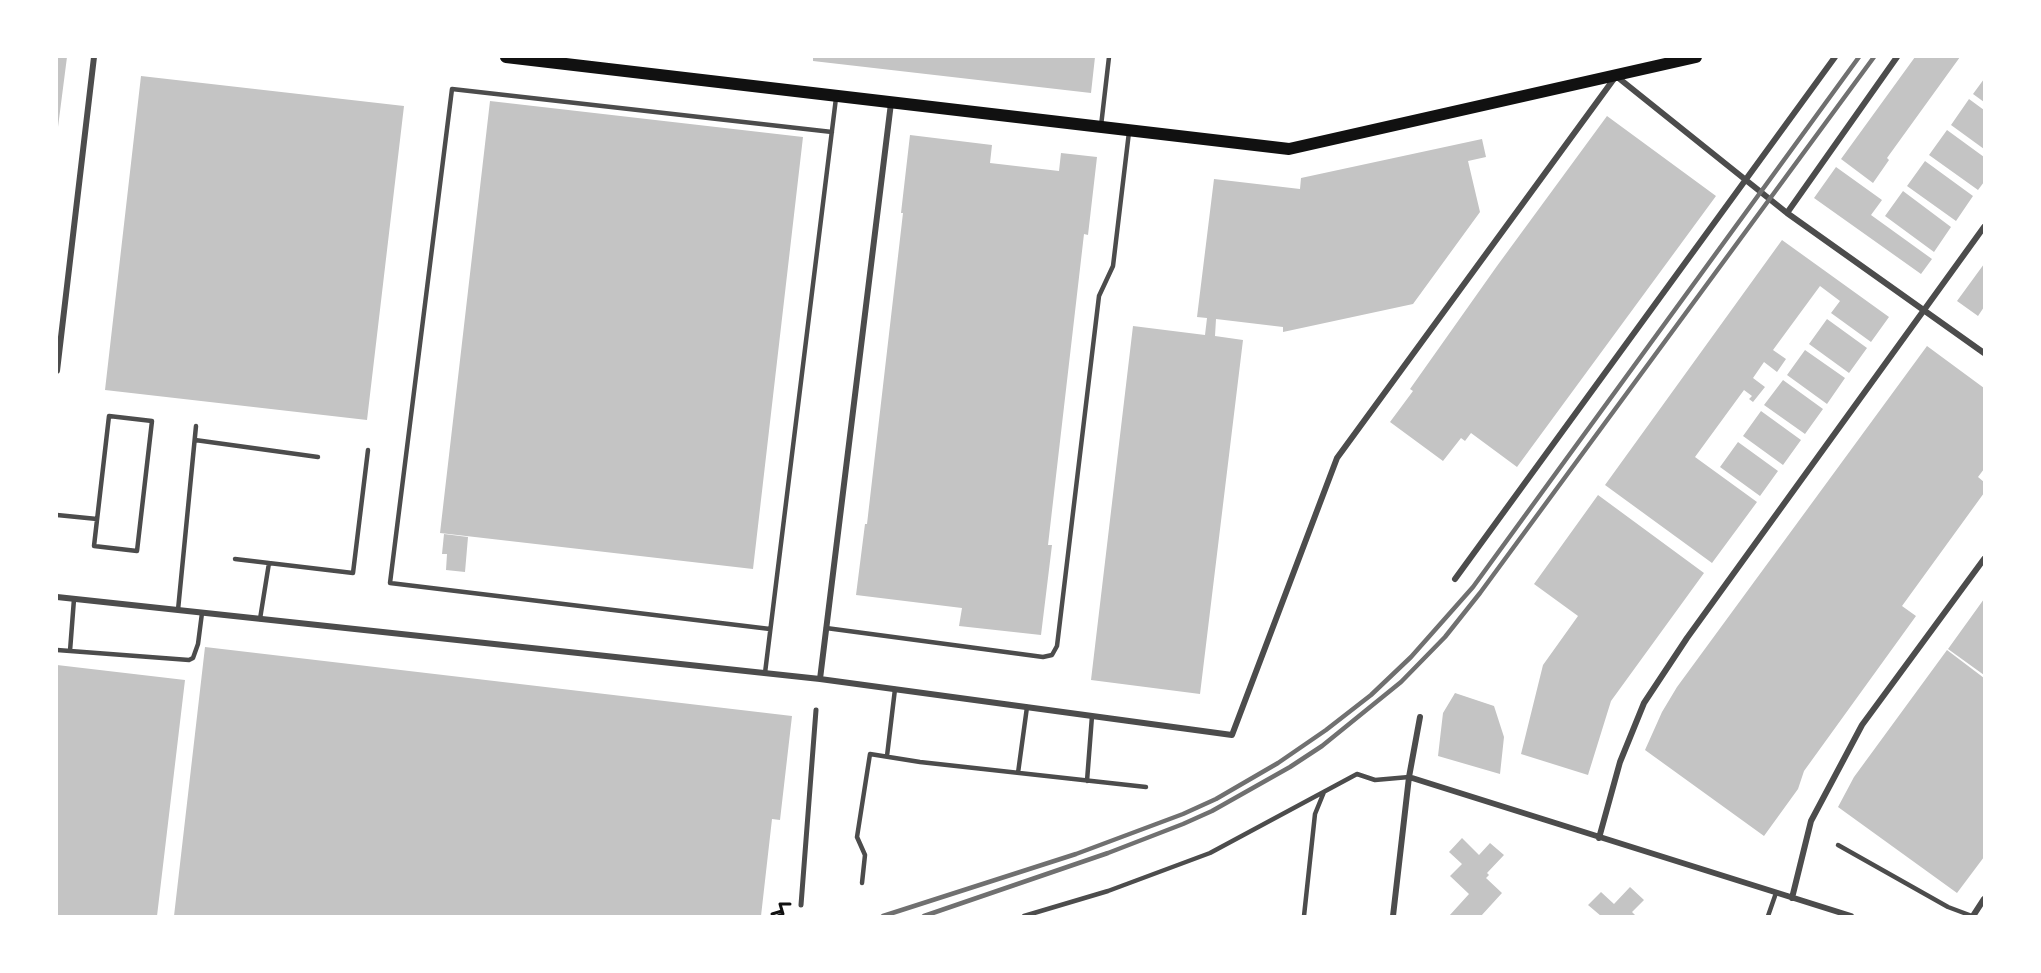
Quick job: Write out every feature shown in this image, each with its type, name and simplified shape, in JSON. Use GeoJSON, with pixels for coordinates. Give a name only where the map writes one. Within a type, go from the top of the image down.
{"type":"FeatureCollection","features":[{"type":"Feature","properties":{"kind":"main road"},"geometry":{"type":"LineString","coordinates":[[506,57],[1289,149],[1696,57]]}},
{"type":"Feature","properties":{"kind":"street"},"geometry":{"type":"LineString","coordinates":[[57,371],[94,57]]}},
{"type":"Feature","properties":{"kind":"street"},"geometry":{"type":"LineString","coordinates":[[1455,579],[1835,57]]}},
{"type":"Feature","properties":{"kind":"street"},"geometry":{"type":"LineString","coordinates":[[1787,213],[1897,57]]}},
{"type":"Feature","properties":{"kind":"street"},"geometry":{"type":"LineString","coordinates":[[57,597],[820,679],[1232,735],[1337,458],[1616,76],[1787,213],[1984,353]]}},
{"type":"Feature","properties":{"kind":"street"},"geometry":{"type":"LineString","coordinates":[[820,679],[892,102]]}},
{"type":"Feature","properties":{"kind":"street"},"geometry":{"type":"LineString","coordinates":[[1599,838],[1620,762],[1644,703],[1687,638],[1984,226]]}},
{"type":"Feature","properties":{"kind":"street"},"geometry":{"type":"LineString","coordinates":[[1792,898],[1811,821],[1862,725],[1984,559]]}},
{"type":"Feature","properties":{"kind":"street"},"geometry":{"type":"LineString","coordinates":[[801,905],[816,710]]}},
{"type":"Feature","properties":{"kind":"street"},"geometry":{"type":"LineString","coordinates":[[1393,916],[1409,777],[1420,717]]}},
{"type":"Feature","properties":{"kind":"street"},"geometry":{"type":"LineString","coordinates":[[1409,777],[1851,916]]}},
{"type":"Feature","properties":{"kind":"street"},"geometry":{"type":"LineString","coordinates":[[1972,916],[1984,899]]}},
{"type":"Feature","properties":{"kind":"lane"},"geometry":{"type":"LineString","coordinates":[[1101,126],[1109,57]]}},
{"type":"Feature","properties":{"kind":"lane"},"geometry":{"type":"LineString","coordinates":[[770,629],[390,583],[394,548],[452,89],[832,132]]}},
{"type":"Feature","properties":{"kind":"lane"},"geometry":{"type":"LineString","coordinates":[[765,673],[837,96]]}},
{"type":"Feature","properties":{"kind":"lane"},"geometry":{"type":"LineString","coordinates":[[826,628],[1043,657],[1052,655],[1057,646],[1063,604],[1099,296],[1113,266],[1129,129]]}},
{"type":"Feature","properties":{"kind":"lane"},"geometry":{"type":"LineString","coordinates":[[109,416],[152,422],[137,551],[94,546],[97,519],[109,416]]}},
{"type":"Feature","properties":{"kind":"lane"},"geometry":{"type":"LineString","coordinates":[[178,610],[196,426]]}},
{"type":"Feature","properties":{"kind":"lane"},"geometry":{"type":"LineString","coordinates":[[195,440],[318,456]]}},
{"type":"Feature","properties":{"kind":"lane"},"geometry":{"type":"LineString","coordinates":[[235,558],[353,573],[368,450]]}},
{"type":"Feature","properties":{"kind":"lane"},"geometry":{"type":"LineString","coordinates":[[57,515],[97,519]]}},
{"type":"Feature","properties":{"kind":"lane"},"geometry":{"type":"LineString","coordinates":[[260,619],[269,563]]}},
{"type":"Feature","properties":{"kind":"lane"},"geometry":{"type":"LineString","coordinates":[[70,651],[74,599]]}},
{"type":"Feature","properties":{"kind":"lane"},"geometry":{"type":"LineString","coordinates":[[57,650],[189,660],[193,658],[198,644],[202,629],[202,613]]}},
{"type":"Feature","properties":{"kind":"lane"},"geometry":{"type":"LineString","coordinates":[[887,756],[895,689]]}},
{"type":"Feature","properties":{"kind":"lane"},"geometry":{"type":"LineString","coordinates":[[1018,773],[1027,707]]}},
{"type":"Feature","properties":{"kind":"lane"},"geometry":{"type":"LineString","coordinates":[[1087,781],[1092,716]]}},
{"type":"Feature","properties":{"kind":"lane"},"geometry":{"type":"LineString","coordinates":[[862,883],[865,855],[857,837],[870,754],[920,762],[1146,787]]}},
{"type":"Feature","properties":{"kind":"lane"},"geometry":{"type":"LineString","coordinates":[[1024,916],[1108,891],[1210,853],[1357,774],[1375,780],[1409,777]]}},
{"type":"Feature","properties":{"kind":"lane"},"geometry":{"type":"LineString","coordinates":[[1304,916],[1315,814],[1324,792]]}},
{"type":"Feature","properties":{"kind":"lane"},"geometry":{"type":"LineString","coordinates":[[1838,845],[1948,907],[1972,916]]}},
{"type":"Feature","properties":{"kind":"lane"},"geometry":{"type":"LineString","coordinates":[[1768,916],[1776,893]]}},
{"type":"Feature","properties":{"kind":"path"},"geometry":{"type":"LineString","coordinates":[[781,916],[783,914],[780,904],[801,905]]}},
{"type":"Feature","properties":{"kind":"path"},"geometry":{"type":"LineString","coordinates":[[773,916],[772,914],[782,911],[781,916]]}},
{"type":"Feature","properties":{"kind":"building"},"geometry":{"type":"Polygon","coordinates":[[[57,57],[67,57],[58,127],[57,127],[57,57]]]}},
{"type":"Feature","properties":{"kind":"building"},"geometry":{"type":"Polygon","coordinates":[[[813,57],[1095,57],[1091,93],[813,61],[813,57]]]}},
{"type":"Feature","properties":{"kind":"building"},"geometry":{"type":"Polygon","coordinates":[[[1915,57],[1960,57],[1887,158],[1889,160],[1873,183],[1841,159],[1915,57]]]}},
{"type":"Feature","properties":{"kind":"building"},"geometry":{"type":"Polygon","coordinates":[[[141,76],[404,106],[367,420],[105,390],[141,76]]]}},
{"type":"Feature","properties":{"kind":"building"},"geometry":{"type":"Polygon","coordinates":[[[1984,79],[1984,102],[1973,94],[1984,79]]]}},
{"type":"Feature","properties":{"kind":"building"},"geometry":{"type":"Polygon","coordinates":[[[1969,99],[1984,110],[1984,149],[1951,125],[1969,99]]]}},
{"type":"Feature","properties":{"kind":"building"},"geometry":{"type":"Polygon","coordinates":[[[490,101],[803,137],[753,569],[440,533],[490,101]]]}},
{"type":"Feature","properties":{"kind":"building"},"geometry":{"type":"Polygon","coordinates":[[[1607,116],[1716,196],[1517,467],[1471,433],[1465,441],[1461,438],[1443,461],[1390,422],[1413,391],[1410,389],[1497,266],[1607,116]]]}},
{"type":"Feature","properties":{"kind":"building"},"geometry":{"type":"Polygon","coordinates":[[[1947,130],[1984,157],[1984,182],[1978,190],[1929,155],[1947,130]]]}},
{"type":"Feature","properties":{"kind":"building"},"geometry":{"type":"Polygon","coordinates":[[[910,135],[992,145],[990,163],[1059,171],[1061,153],[1097,157],[1088,235],[1084,234],[1048,545],[1052,545],[1041,635],[959,626],[962,608],[856,595],[865,524],[867,524],[910,135]]]}},
{"type":"Feature","properties":{"kind":"building"},"geometry":{"type":"Polygon","coordinates":[[[1482,139],[1486,157],[1468,161],[1480,212],[1413,304],[1283,332],[1283,327],[1216,319],[1215,336],[1243,340],[1200,694],[1091,680],[1133,326],[1205,335],[1207,318],[1197,317],[1214,179],[1300,189],[1301,178],[1482,139]]]}},
{"type":"Feature","properties":{"kind":"building"},"geometry":{"type":"Polygon","coordinates":[[[1925,161],[1973,196],[1956,221],[1907,186],[1925,161]]]}},
{"type":"Feature","properties":{"kind":"building"},"geometry":{"type":"Polygon","coordinates":[[[1836,167],[1882,200],[1871,215],[1932,259],[1921,274],[1814,198],[1836,167]]]}},
{"type":"Feature","properties":{"kind":"building"},"geometry":{"type":"Polygon","coordinates":[[[1903,191],[1951,227],[1934,252],[1885,216],[1903,191]]]}},
{"type":"Feature","properties":{"kind":"building"},"geometry":{"type":"Polygon","coordinates":[[[1782,240],[1889,317],[1871,342],[1831,313],[1840,301],[1820,286],[1773,350],[1786,359],[1777,372],[1764,362],[1753,378],[1765,387],[1753,402],[1749,399],[1752,396],[1744,390],[1695,457],[1757,502],[1712,563],[1605,485],[1782,240]]]}},
{"type":"Feature","properties":{"kind":"building"},"geometry":{"type":"Polygon","coordinates":[[[1984,264],[1984,307],[1978,316],[1957,301],[1984,264]]]}},
{"type":"Feature","properties":{"kind":"building"},"geometry":{"type":"Polygon","coordinates":[[[1827,319],[1867,348],[1849,373],[1809,344],[1827,319]]]}},
{"type":"Feature","properties":{"kind":"building"},"geometry":{"type":"Polygon","coordinates":[[[1927,346],[1984,388],[1984,469],[1978,477],[1984,482],[1984,493],[1902,606],[1916,616],[1804,771],[1798,789],[1764,836],[1645,750],[1662,712],[1677,687],[1927,346]]]}},
{"type":"Feature","properties":{"kind":"building"},"geometry":{"type":"Polygon","coordinates":[[[1805,350],[1845,378],[1827,404],[1787,375],[1805,350]]]}},
{"type":"Feature","properties":{"kind":"building"},"geometry":{"type":"Polygon","coordinates":[[[1783,380],[1823,409],[1805,434],[1764,405],[1783,380]]]}},
{"type":"Feature","properties":{"kind":"building"},"geometry":{"type":"Polygon","coordinates":[[[1761,411],[1801,440],[1783,465],[1743,436],[1761,411]]]}},
{"type":"Feature","properties":{"kind":"building"},"geometry":{"type":"Polygon","coordinates":[[[1738,442],[1778,471],[1760,496],[1720,467],[1738,442]]]}},
{"type":"Feature","properties":{"kind":"building"},"geometry":{"type":"Polygon","coordinates":[[[1598,495],[1704,573],[1611,701],[1588,775],[1521,754],[1543,665],[1578,616],[1534,584],[1598,495]]]}},
{"type":"Feature","properties":{"kind":"building"},"geometry":{"type":"Polygon","coordinates":[[[444,534],[468,537],[465,572],[446,570],[447,554],[442,554],[444,534]]]}},
{"type":"Feature","properties":{"kind":"building"},"geometry":{"type":"Polygon","coordinates":[[[1984,599],[1984,675],[1948,649],[1984,599]]]}},
{"type":"Feature","properties":{"kind":"building"},"geometry":{"type":"Polygon","coordinates":[[[205,647],[792,716],[780,820],[772,819],[761,916],[174,916],[205,647]]]}},
{"type":"Feature","properties":{"kind":"building"},"geometry":{"type":"Polygon","coordinates":[[[1947,650],[1984,678],[1984,857],[1957,893],[1838,807],[1854,777],[1947,650]]]}},
{"type":"Feature","properties":{"kind":"building"},"geometry":{"type":"Polygon","coordinates":[[[57,665],[185,680],[157,916],[57,916],[57,665]]]}},
{"type":"Feature","properties":{"kind":"building"},"geometry":{"type":"Polygon","coordinates":[[[1455,693],[1494,706],[1504,737],[1500,774],[1438,756],[1443,713],[1455,693]]]}},
{"type":"Feature","properties":{"kind":"building"},"geometry":{"type":"Polygon","coordinates":[[[1462,838],[1479,855],[1490,843],[1504,855],[1487,873],[1489,875],[1486,878],[1502,893],[1481,916],[1449,916],[1469,894],[1450,876],[1462,864],[1449,852],[1462,838]]]}},
{"type":"Feature","properties":{"kind":"building"},"geometry":{"type":"Polygon","coordinates":[[[1630,887],[1644,900],[1632,912],[1636,916],[1601,916],[1588,905],[1601,892],[1614,904],[1630,887]]]}},
{"type":"Feature","properties":{"kind":"railway"},"geometry":{"type":"LineString","coordinates":[[883,916],[1076,854],[1183,814],[1216,799],[1278,763],[1371,695],[1411,657],[1473,587],[1859,57]]}},
{"type":"Feature","properties":{"kind":"railway"},"geometry":{"type":"LineString","coordinates":[[924,916],[1108,853],[1212,811],[1290,767],[1322,746],[1401,682],[1445,637],[1480,593],[1874,57]]}}]}
